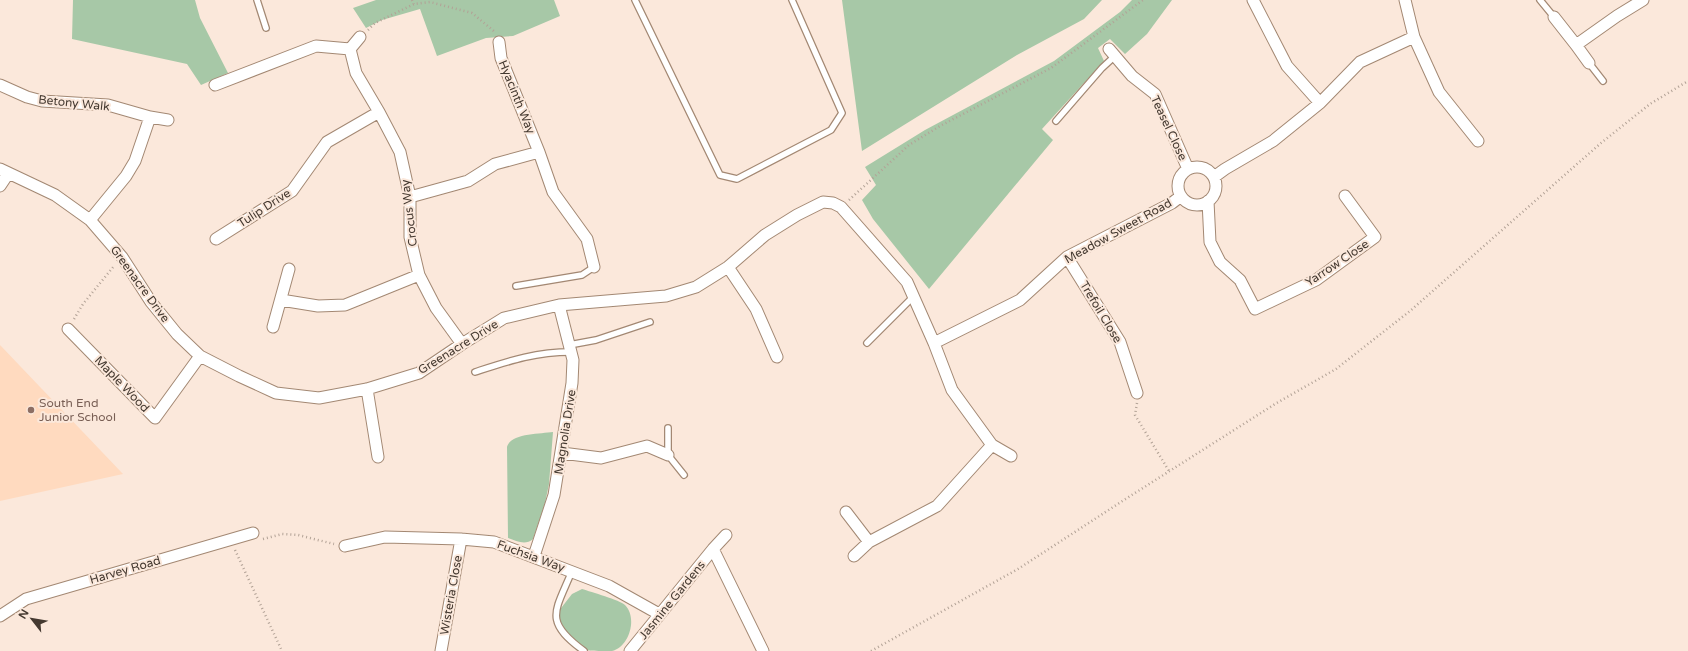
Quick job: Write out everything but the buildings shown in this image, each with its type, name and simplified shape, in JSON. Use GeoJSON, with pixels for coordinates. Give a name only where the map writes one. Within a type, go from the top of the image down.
{"type":"FeatureCollection","features":[{"type":"Feature","properties":{"kind":"street"},"geometry":{"type":"LineString","coordinates":[[1253,0],[1287,66],[1320,103]]}},
{"type":"Feature","properties":{"kind":"street"},"geometry":{"type":"LineString","coordinates":[[1405,0],[1414,37],[1439,92],[1478,141]]}},
{"type":"Feature","properties":{"kind":"street"},"geometry":{"type":"LineString","coordinates":[[1576,45],[1617,16],[1643,0]]}},
{"type":"Feature","properties":{"kind":"street"},"geometry":{"type":"LineString","coordinates":[[1554,17],[1589,62]]}},
{"type":"Feature","properties":{"kind":"street"},"geometry":{"type":"LineString","coordinates":[[215,85],[316,46],[350,49],[360,37]]}},
{"type":"Feature","properties":{"kind":"street"},"geometry":{"type":"LineString","coordinates":[[1214,177],[1273,141],[1320,103],[1360,62],[1414,37]]}},
{"type":"Feature","properties":{"kind":"street","name":"Hyacinth Way"},"geometry":{"type":"LineString","coordinates":[[499,42],[501,58],[539,152],[553,192],[587,238],[594,268]]}},
{"type":"Feature","properties":{"kind":"street","name":"Crocus Way"},"geometry":{"type":"LineString","coordinates":[[350,49],[356,73],[400,152],[410,197],[410,236],[419,275],[436,308],[462,344]]}},
{"type":"Feature","properties":{"kind":"street","name":"Teasel Close"},"geometry":{"type":"LineString","coordinates":[[1112,53],[1132,76],[1155,94],[1188,169]]}},
{"type":"Feature","properties":{"kind":"street","name":"Betony Walk"},"geometry":{"type":"LineString","coordinates":[[0,85],[27,97],[42,101],[108,105],[150,117],[168,120]]}},
{"type":"Feature","properties":{"kind":"street","name":"Tulip Drive"},"geometry":{"type":"LineString","coordinates":[[216,239],[292,192],[326,142],[379,112]]}},
{"type":"Feature","properties":{"kind":"street"},"geometry":{"type":"LineString","coordinates":[[90,220],[126,176],[134,160],[150,117]]}},
{"type":"Feature","properties":{"kind":"street"},"geometry":{"type":"LineString","coordinates":[[410,197],[468,181],[495,164],[539,152]]}},
{"type":"Feature","properties":{"kind":"street"},"geometry":{"type":"LineString","coordinates":[[1201,167],[1207,169],[1214,177],[1216,190],[1208,201],[1195,205],[1189,203],[1181,196],[1178,183],[1180,176],[1188,169],[1201,167]]}},
{"type":"Feature","properties":{"kind":"street","name":"Greenacre Drive"},"geometry":{"type":"LineString","coordinates":[[4,171],[55,195],[90,220],[122,257],[151,302],[177,334],[200,356],[276,393],[318,398],[367,389],[419,373],[504,318],[559,305],[666,296],[696,287],[728,267],[765,235],[797,215],[823,202],[837,205]]}},
{"type":"Feature","properties":{"kind":"street"},"geometry":{"type":"LineString","coordinates":[[0,186],[4,171]]}},
{"type":"Feature","properties":{"kind":"street","name":"Meadow Sweet Road"},"geometry":{"type":"LineString","coordinates":[[934,343],[1020,300],[1067,257],[1172,203],[1181,196]]}},
{"type":"Feature","properties":{"kind":"street","name":"Yarrow Close"},"geometry":{"type":"LineString","coordinates":[[1208,201],[1210,242],[1220,262],[1240,280],[1255,309],[1316,280],[1375,237],[1346,196]]}},
{"type":"Feature","properties":{"kind":"street"},"geometry":{"type":"LineString","coordinates":[[837,205],[907,282],[934,343],[952,390],[992,445],[1011,456]]}},
{"type":"Feature","properties":{"kind":"street","name":"Trefoil Close"},"geometry":{"type":"LineString","coordinates":[[1067,257],[1120,342],[1137,393]]}},
{"type":"Feature","properties":{"kind":"street"},"geometry":{"type":"LineString","coordinates":[[728,267],[756,309],[777,357]]}},
{"type":"Feature","properties":{"kind":"street"},"geometry":{"type":"LineString","coordinates":[[273,327],[289,269]]}},
{"type":"Feature","properties":{"kind":"street"},"geometry":{"type":"LineString","coordinates":[[281,300],[318,306],[345,305],[419,275]]}},
{"type":"Feature","properties":{"kind":"street","name":"Magnolia Drive"},"geometry":{"type":"LineString","coordinates":[[534,556],[554,496],[572,383],[573,360],[559,305]]}},
{"type":"Feature","properties":{"kind":"street","name":"Maple Wood"},"geometry":{"type":"LineString","coordinates":[[68,329],[156,418],[200,356]]}},
{"type":"Feature","properties":{"kind":"street"},"geometry":{"type":"LineString","coordinates":[[367,389],[378,457]]}},
{"type":"Feature","properties":{"kind":"street"},"geometry":{"type":"LineString","coordinates":[[854,556],[869,542],[937,506],[992,445]]}},
{"type":"Feature","properties":{"kind":"street"},"geometry":{"type":"LineString","coordinates":[[562,453],[601,458],[647,446],[668,455]]}},
{"type":"Feature","properties":{"kind":"street"},"geometry":{"type":"LineString","coordinates":[[846,512],[869,542]]}},
{"type":"Feature","properties":{"kind":"street","name":"Harvey Road"},"geometry":{"type":"LineString","coordinates":[[0,616],[26,599],[253,533]]}},
{"type":"Feature","properties":{"kind":"street","name":"Jasmine Gardens"},"geometry":{"type":"LineString","coordinates":[[630,651],[659,614],[726,535]]}},
{"type":"Feature","properties":{"kind":"street","name":"Fuchsia Way"},"geometry":{"type":"LineString","coordinates":[[345,546],[385,537],[494,542],[534,556],[609,586],[659,614]]}},
{"type":"Feature","properties":{"kind":"street","name":"Wisteria Close"},"geometry":{"type":"LineString","coordinates":[[441,651],[460,540]]}},
{"type":"Feature","properties":{"kind":"street","name":"Jasmine Gardens"},"geometry":{"type":"LineString","coordinates":[[713,549],[763,651]]}},
{"type":"Feature","properties":{"kind":"lane"},"geometry":{"type":"LineString","coordinates":[[258,0],[266,28]]}},
{"type":"Feature","properties":{"kind":"lane"},"geometry":{"type":"LineString","coordinates":[[635,0],[720,176],[737,179],[831,130],[842,113],[792,0]]}},
{"type":"Feature","properties":{"kind":"lane"},"geometry":{"type":"LineString","coordinates":[[1540,0],[1554,17]]}},
{"type":"Feature","properties":{"kind":"lane","name":"Teasel Close"},"geometry":{"type":"LineString","coordinates":[[1056,121],[1102,68],[1112,53]]}},
{"type":"Feature","properties":{"kind":"lane"},"geometry":{"type":"LineString","coordinates":[[1589,62],[1603,81]]}},
{"type":"Feature","properties":{"kind":"lane"},"geometry":{"type":"LineString","coordinates":[[516,286],[582,275],[594,268]]}},
{"type":"Feature","properties":{"kind":"lane"},"geometry":{"type":"LineString","coordinates":[[867,343],[914,297]]}},
{"type":"Feature","properties":{"kind":"lane"},"geometry":{"type":"LineString","coordinates":[[475,372],[512,360],[570,349],[650,322]]}},
{"type":"Feature","properties":{"kind":"lane"},"geometry":{"type":"LineString","coordinates":[[668,428],[668,455],[684,475]]}},
{"type":"Feature","properties":{"kind":"lane"},"geometry":{"type":"LineString","coordinates":[[572,571],[557,609],[556,622],[561,632],[584,651]]}},
{"type":"Feature","properties":{"kind":"path"},"geometry":{"type":"LineString","coordinates":[[412,0],[414,4]]}},
{"type":"Feature","properties":{"kind":"path"},"geometry":{"type":"LineString","coordinates":[[837,205],[910,145],[940,126],[1051,68],[1143,0]]}},
{"type":"Feature","properties":{"kind":"path"},"geometry":{"type":"LineString","coordinates":[[360,37],[375,23],[414,4],[430,2],[472,13],[496,33],[499,42]]}},
{"type":"Feature","properties":{"kind":"path"},"geometry":{"type":"LineString","coordinates":[[871,651],[1018,569],[1275,404],[1336,369],[1410,311],[1600,143],[1650,104],[1688,81]]}},
{"type":"Feature","properties":{"kind":"path"},"geometry":{"type":"LineString","coordinates":[[68,329],[83,304],[122,257]]}},
{"type":"Feature","properties":{"kind":"path"},"geometry":{"type":"LineString","coordinates":[[1137,393],[1135,416],[1169,471]]}},
{"type":"Feature","properties":{"kind":"path"},"geometry":{"type":"LineString","coordinates":[[253,533],[260,540],[282,534],[298,535],[345,546]]}},
{"type":"Feature","properties":{"kind":"path"},"geometry":{"type":"LineString","coordinates":[[230,539],[282,651]]}},
{"type":"Feature","properties":{"kind":"shaded area","name":"South End Junior School"},"geometry":{"type":"Polygon","coordinates":[[[0,345],[123,474],[0,501],[0,345]]]}},
{"type":"Feature","properties":{"kind":"green space"},"geometry":{"type":"Polygon","coordinates":[[[73,0],[195,0],[200,18],[228,73],[201,85],[187,64],[72,39],[73,0]]]}},
{"type":"Feature","properties":{"kind":"green space"},"geometry":{"type":"Polygon","coordinates":[[[376,0],[554,0],[560,16],[513,36],[486,38],[437,56],[420,9],[382,20],[366,28],[353,8],[376,0]]]}},
{"type":"Feature","properties":{"kind":"green space"},"geometry":{"type":"Polygon","coordinates":[[[842,0],[1102,0],[1084,19],[1017,55],[862,151],[842,0]]]}},
{"type":"Feature","properties":{"kind":"green space"},"geometry":{"type":"Polygon","coordinates":[[[1132,0],[1172,0],[1147,34],[1125,54],[1110,39],[1098,48],[1104,61],[1042,129],[1053,140],[929,289],[873,219],[862,200],[876,185],[865,167],[925,130],[1054,61],[1120,12],[1132,0]]]}},
{"type":"Feature","properties":{"kind":"green space"},"geometry":{"type":"Polygon","coordinates":[[[553,432],[549,484],[545,503],[533,539],[524,543],[508,538],[507,447],[510,442],[520,437],[553,432]]]}},
{"type":"Feature","properties":{"kind":"green space"},"geometry":{"type":"Polygon","coordinates":[[[582,589],[622,603],[629,611],[631,617],[630,631],[623,644],[618,648],[612,651],[585,650],[570,639],[560,627],[558,612],[572,594],[582,589]]]}},
{"type":"Feature","properties":{"kind":"place","name":"South End Junior School"},"geometry":{"type":"Point","coordinates":[31,410]}}]}
